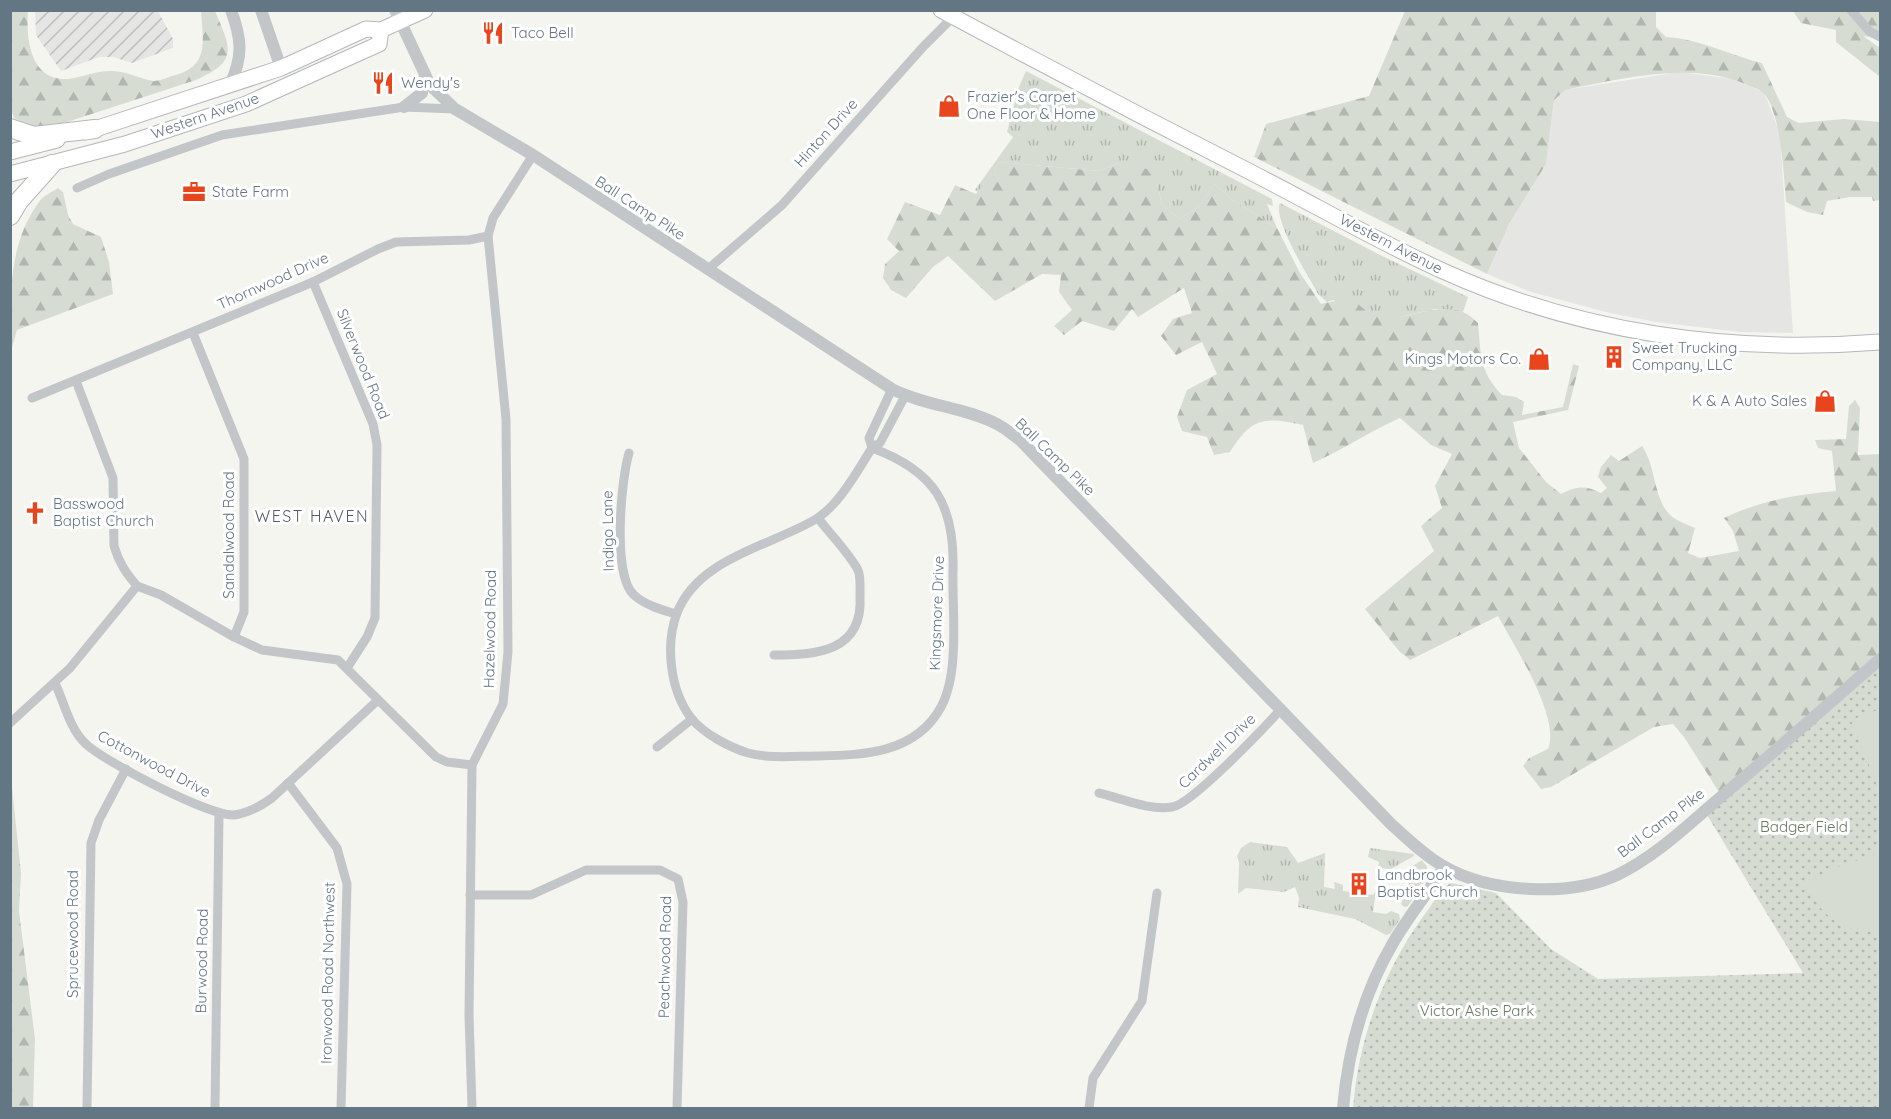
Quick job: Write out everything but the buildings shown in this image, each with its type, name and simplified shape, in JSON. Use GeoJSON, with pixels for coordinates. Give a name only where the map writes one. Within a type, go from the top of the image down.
{"type":"FeatureCollection","features":[{"type":"Feature","properties":{"kind":"highway"},"geometry":{"type":"LineString","coordinates":[[10,128],[34,136],[95,129]]}},
{"type":"Feature","properties":{"kind":"highway"},"geometry":{"type":"LineString","coordinates":[[10,216],[19,201],[52,164]]}},
{"type":"Feature","properties":{"kind":"main road","name":"Western Avenue"},"geometry":{"type":"LineString","coordinates":[[10,174],[125,144],[246,104],[379,45],[381,30],[397,16],[425,10]]}},
{"type":"Feature","properties":{"kind":"main road","name":"Western Avenue"},"geometry":{"type":"LineString","coordinates":[[952,13],[1410,255],[1516,299],[1609,326],[1722,343],[1811,346],[1881,342]]}},
{"type":"Feature","properties":{"kind":"main road","name":"Western Avenue"},"geometry":{"type":"LineString","coordinates":[[10,152],[95,129],[281,68],[366,29],[381,30]]}},
{"type":"Feature","properties":{"kind":"main road"},"geometry":{"type":"LineString","coordinates":[[246,104],[272,85],[280,76],[281,68]]}},
{"type":"Feature","properties":{"kind":"street"},"geometry":{"type":"LineString","coordinates":[[230,85],[241,53],[231,10]]}},
{"type":"Feature","properties":{"kind":"street"},"geometry":{"type":"LineString","coordinates":[[254,10],[269,34]]}},
{"type":"Feature","properties":{"kind":"street"},"geometry":{"type":"LineString","coordinates":[[261,10],[281,68]]}},
{"type":"Feature","properties":{"kind":"street"},"geometry":{"type":"LineString","coordinates":[[1851,10],[1869,31],[1881,37]]}},
{"type":"Feature","properties":{"kind":"street","name":"Hinton Drive"},"geometry":{"type":"LineString","coordinates":[[707,270],[782,205],[952,13]]}},
{"type":"Feature","properties":{"kind":"street"},"geometry":{"type":"LineString","coordinates":[[397,16],[425,75],[439,96],[455,109]]}},
{"type":"Feature","properties":{"kind":"street"},"geometry":{"type":"LineString","coordinates":[[404,107],[422,93],[425,75]]}},
{"type":"Feature","properties":{"kind":"street","name":"Ball Camp Pike"},"geometry":{"type":"LineString","coordinates":[[77,188],[206,139],[404,107],[455,109],[533,155],[892,389],[905,396],[988,421],[1020,440],[1392,825],[1444,867],[1484,881],[1534,889],[1577,887],[1617,875],[1671,839],[1881,659]]}},
{"type":"Feature","properties":{"kind":"street","name":"Hazelwood Road"},"geometry":{"type":"LineString","coordinates":[[472,1108],[470,895],[472,765],[503,704],[508,652],[506,419],[488,236],[493,218],[533,155]]}},
{"type":"Feature","properties":{"kind":"street","name":"Thornwood Drive"},"geometry":{"type":"LineString","coordinates":[[32,398],[313,282],[396,242],[469,240],[488,236]]}},
{"type":"Feature","properties":{"kind":"street","name":"Silverwood Road"},"geometry":{"type":"LineString","coordinates":[[313,282],[373,424],[377,446],[375,618],[367,637],[347,668]]}},
{"type":"Feature","properties":{"kind":"street","name":"Sandalwood Road"},"geometry":{"type":"LineString","coordinates":[[193,333],[244,459],[244,612],[234,637]]}},
{"type":"Feature","properties":{"kind":"street"},"geometry":{"type":"LineString","coordinates":[[76,381],[113,478],[114,546],[117,557],[122,568],[137,586],[161,595],[234,637],[262,650],[338,660],[436,758],[447,762],[472,765]]}},
{"type":"Feature","properties":{"kind":"street","name":"Kingsmore Drive"},"geometry":{"type":"LineString","coordinates":[[892,389],[869,438],[872,448],[907,464],[926,478],[948,514],[954,544],[951,671],[948,690],[935,718],[907,741],[879,752],[764,756],[724,743],[692,719],[680,696],[671,664],[676,614],[683,600],[704,576],[818,518],[836,501],[872,448],[880,443],[905,396]]}},
{"type":"Feature","properties":{"kind":"street","name":"Indigo Lane"},"geometry":{"type":"LineString","coordinates":[[629,453],[622,477],[624,579],[633,594],[676,614]]}},
{"type":"Feature","properties":{"kind":"street"},"geometry":{"type":"LineString","coordinates":[[774,655],[804,655],[831,649],[850,637],[861,609],[859,571],[818,518]]}},
{"type":"Feature","properties":{"kind":"street"},"geometry":{"type":"LineString","coordinates":[[10,723],[70,668],[137,586]]}},
{"type":"Feature","properties":{"kind":"street","name":"Cottonwood Drive"},"geometry":{"type":"LineString","coordinates":[[55,683],[74,728],[85,744],[126,769],[205,809],[219,814],[234,815],[261,806],[378,700]]}},
{"type":"Feature","properties":{"kind":"street","name":"Cardwell Drive"},"geometry":{"type":"LineString","coordinates":[[1099,793],[1161,808],[1178,806],[1243,749],[1281,709]]}},
{"type":"Feature","properties":{"kind":"street"},"geometry":{"type":"LineString","coordinates":[[657,747],[692,719]]}},
{"type":"Feature","properties":{"kind":"street","name":"Sprucewood Road"},"geometry":{"type":"LineString","coordinates":[[87,1108],[89,861],[99,820],[126,769]]}},
{"type":"Feature","properties":{"kind":"street","name":"Ironwood Road Northwest"},"geometry":{"type":"LineString","coordinates":[[288,783],[337,848],[347,884],[341,1108]]}},
{"type":"Feature","properties":{"kind":"street","name":"Burwood Road"},"geometry":{"type":"LineString","coordinates":[[215,1108],[219,814]]}},
{"type":"Feature","properties":{"kind":"street"},"geometry":{"type":"LineString","coordinates":[[1342,1108],[1350,1055],[1368,995],[1393,942],[1444,867]]}},
{"type":"Feature","properties":{"kind":"street","name":"Peachwood Road"},"geometry":{"type":"LineString","coordinates":[[470,895],[531,895],[586,870],[660,870],[678,879],[683,902],[677,1108]]}},
{"type":"Feature","properties":{"kind":"street"},"geometry":{"type":"LineString","coordinates":[[1089,1108],[1093,1077],[1142,1001],[1157,893]]}},
{"type":"Feature","properties":{"kind":"shaded area"},"geometry":{"type":"Polygon","coordinates":[[[35,11],[158,11],[173,39],[173,48],[132,63],[113,57],[99,57],[61,71],[36,35],[35,11]]]}},
{"type":"Feature","properties":{"kind":"shaded area"},"geometry":{"type":"Polygon","coordinates":[[[1679,72],[1733,79],[1763,92],[1768,102],[1780,134],[1793,333],[1740,332],[1656,322],[1610,313],[1531,292],[1487,274],[1509,224],[1546,164],[1554,100],[1564,90],[1679,72]]]}},
{"type":"Feature","properties":{"kind":"green space"},"geometry":{"type":"Polygon","coordinates":[[[10,11],[28,11],[28,34],[33,56],[45,73],[55,78],[68,79],[113,71],[154,81],[184,72],[193,66],[201,52],[203,33],[201,11],[215,11],[225,35],[228,53],[219,67],[196,80],[58,125],[35,127],[14,118],[11,109],[10,11]]]}},
{"type":"Feature","properties":{"kind":"green space"},"geometry":{"type":"Polygon","coordinates":[[[1405,11],[1656,11],[1656,27],[1666,37],[1703,44],[1762,63],[1787,117],[1799,123],[1844,119],[1880,122],[1880,200],[1873,201],[1872,197],[1850,197],[1827,201],[1823,215],[1807,212],[1786,202],[1783,161],[1773,112],[1762,92],[1745,84],[1724,77],[1678,73],[1609,81],[1565,90],[1554,100],[1546,164],[1509,224],[1487,274],[1254,157],[1266,124],[1369,96],[1405,11]]]}},
{"type":"Feature","properties":{"kind":"green space"},"geometry":{"type":"Polygon","coordinates":[[[1793,11],[1880,11],[1880,39],[1863,36],[1880,48],[1880,77],[1836,42],[1836,30],[1801,23],[1793,11]]]}},
{"type":"Feature","properties":{"kind":"green space"},"geometry":{"type":"Polygon","coordinates":[[[1026,71],[1272,199],[1273,206],[1267,204],[1277,228],[1231,199],[1215,184],[1197,208],[1180,219],[1162,205],[1157,183],[1119,163],[1099,171],[1000,162],[978,192],[975,190],[1013,137],[1007,132],[1018,89],[1026,71]]]}},
{"type":"Feature","properties":{"kind":"green space"},"geometry":{"type":"Polygon","coordinates":[[[1000,162],[1099,171],[1119,163],[1147,169],[1157,183],[1162,205],[1180,219],[1197,208],[1215,184],[1231,199],[1277,228],[1300,273],[1321,304],[1352,297],[1365,310],[1378,316],[1391,318],[1447,309],[1463,312],[1471,317],[1478,323],[1482,362],[1489,378],[1502,395],[1516,397],[1524,402],[1522,415],[1563,407],[1573,364],[1579,366],[1568,410],[1513,422],[1519,448],[1546,482],[1561,494],[1581,487],[1601,493],[1607,488],[1598,477],[1601,467],[1611,455],[1619,461],[1642,446],[1662,504],[1667,512],[1695,528],[1688,553],[1700,558],[1739,551],[1733,531],[1724,518],[1778,499],[1836,491],[1832,451],[1818,448],[1815,440],[1846,439],[1849,406],[1855,400],[1860,408],[1858,455],[1880,454],[1880,655],[1719,792],[1684,737],[1673,724],[1654,727],[1551,787],[1541,789],[1523,766],[1529,758],[1548,749],[1550,735],[1548,719],[1534,682],[1498,616],[1410,660],[1399,651],[1365,609],[1434,551],[1421,526],[1442,508],[1435,486],[1452,454],[1431,445],[1400,418],[1313,463],[1303,425],[1278,421],[1260,422],[1252,426],[1230,452],[1214,455],[1207,437],[1182,431],[1177,417],[1187,390],[1217,374],[1202,342],[1176,355],[1161,336],[1173,319],[1192,313],[1184,288],[1138,317],[1132,309],[1114,331],[1082,321],[1064,335],[1054,326],[1072,310],[1059,292],[1061,275],[1042,274],[995,301],[948,256],[933,267],[906,298],[891,290],[883,278],[885,264],[899,251],[887,239],[905,202],[940,215],[955,185],[976,194],[1000,162]]]}},
{"type":"Feature","properties":{"kind":"green space"},"geometry":{"type":"Polygon","coordinates":[[[58,188],[63,192],[68,215],[73,224],[101,237],[109,262],[113,294],[17,330],[11,351],[11,294],[16,255],[21,237],[39,202],[58,188]]]}},
{"type":"Feature","properties":{"kind":"green space"},"geometry":{"type":"Polygon","coordinates":[[[1280,203],[1468,297],[1463,312],[1435,309],[1385,320],[1333,300],[1327,302],[1318,294],[1286,234],[1281,222],[1280,203]]]}},
{"type":"Feature","properties":{"kind":"green space","name":"Victor Ashe Park"},"geometry":{"type":"Polygon","coordinates":[[[1880,665],[1880,1108],[1353,1108],[1361,1055],[1376,1004],[1386,980],[1412,933],[1441,892],[1451,883],[1496,893],[1551,949],[1598,979],[1803,973],[1704,810],[1880,665]]]}},
{"type":"Feature","properties":{"kind":"green space"},"geometry":{"type":"Polygon","coordinates":[[[1880,709],[1880,793],[1851,720],[1880,709]]]}},
{"type":"Feature","properties":{"kind":"green space"},"geometry":{"type":"Polygon","coordinates":[[[10,768],[21,873],[19,911],[35,1039],[33,1108],[11,1108],[10,768]]]}},
{"type":"Feature","properties":{"kind":"green space"},"geometry":{"type":"Polygon","coordinates":[[[1250,842],[1287,847],[1298,863],[1325,853],[1324,887],[1335,889],[1334,882],[1343,885],[1343,891],[1373,895],[1376,890],[1373,912],[1386,914],[1391,911],[1399,914],[1400,919],[1390,934],[1386,935],[1355,919],[1298,907],[1299,898],[1295,887],[1284,892],[1246,888],[1238,894],[1239,863],[1237,856],[1241,848],[1250,842]]]}},
{"type":"Feature","properties":{"kind":"green space"},"geometry":{"type":"Polygon","coordinates":[[[1370,848],[1414,854],[1414,856],[1391,869],[1378,868],[1379,862],[1368,857],[1370,848]]]}},
{"type":"Feature","properties":{"kind":"green space"},"geometry":{"type":"Polygon","coordinates":[[[1878,851],[1880,853],[1880,932],[1854,929],[1843,925],[1825,913],[1805,882],[1842,865],[1872,856],[1878,851]]]}},
{"type":"Feature","properties":{"kind":"green space"},"geometry":{"type":"Polygon","coordinates":[[[1422,860],[1427,867],[1426,880],[1408,906],[1404,907],[1401,904],[1412,876],[1408,869],[1422,860]]]}},
{"type":"Feature","properties":{"kind":"place","name":"Taco Bell"},"geometry":{"type":"Point","coordinates":[493,33]}},
{"type":"Feature","properties":{"kind":"place","name":"Wendy's"},"geometry":{"type":"Point","coordinates":[383,83]}},
{"type":"Feature","properties":{"kind":"place","name":"Frazier's Carpet One Floor & Home"},"geometry":{"type":"Point","coordinates":[949,106]}},
{"type":"Feature","properties":{"kind":"place","name":"State Farm"},"geometry":{"type":"Point","coordinates":[194,192]}},
{"type":"Feature","properties":{"kind":"place","name":"Sweet Trucking Company, LLC"},"geometry":{"type":"Point","coordinates":[1614,357]}},
{"type":"Feature","properties":{"kind":"place","name":"Kings Motors Co."},"geometry":{"type":"Point","coordinates":[1539,359]}},
{"type":"Feature","properties":{"kind":"place","name":"K & A Auto Sales"},"geometry":{"type":"Point","coordinates":[1825,401]}},
{"type":"Feature","properties":{"kind":"place","name":"Basswood Baptist Church"},"geometry":{"type":"Point","coordinates":[35,513]}},
{"type":"Feature","properties":{"kind":"place","name":"Landbrook Baptist Church"},"geometry":{"type":"Point","coordinates":[1359,884]}},
{"type":"Feature","properties":{"kind":"district","name":"WEST HAVEN"},"geometry":{"type":"Point","coordinates":[312,516]}},
{"type":"Feature","properties":{"kind":"park label","name":"Badger Field"},"geometry":{"type":"Point","coordinates":[1804,827]}}]}
